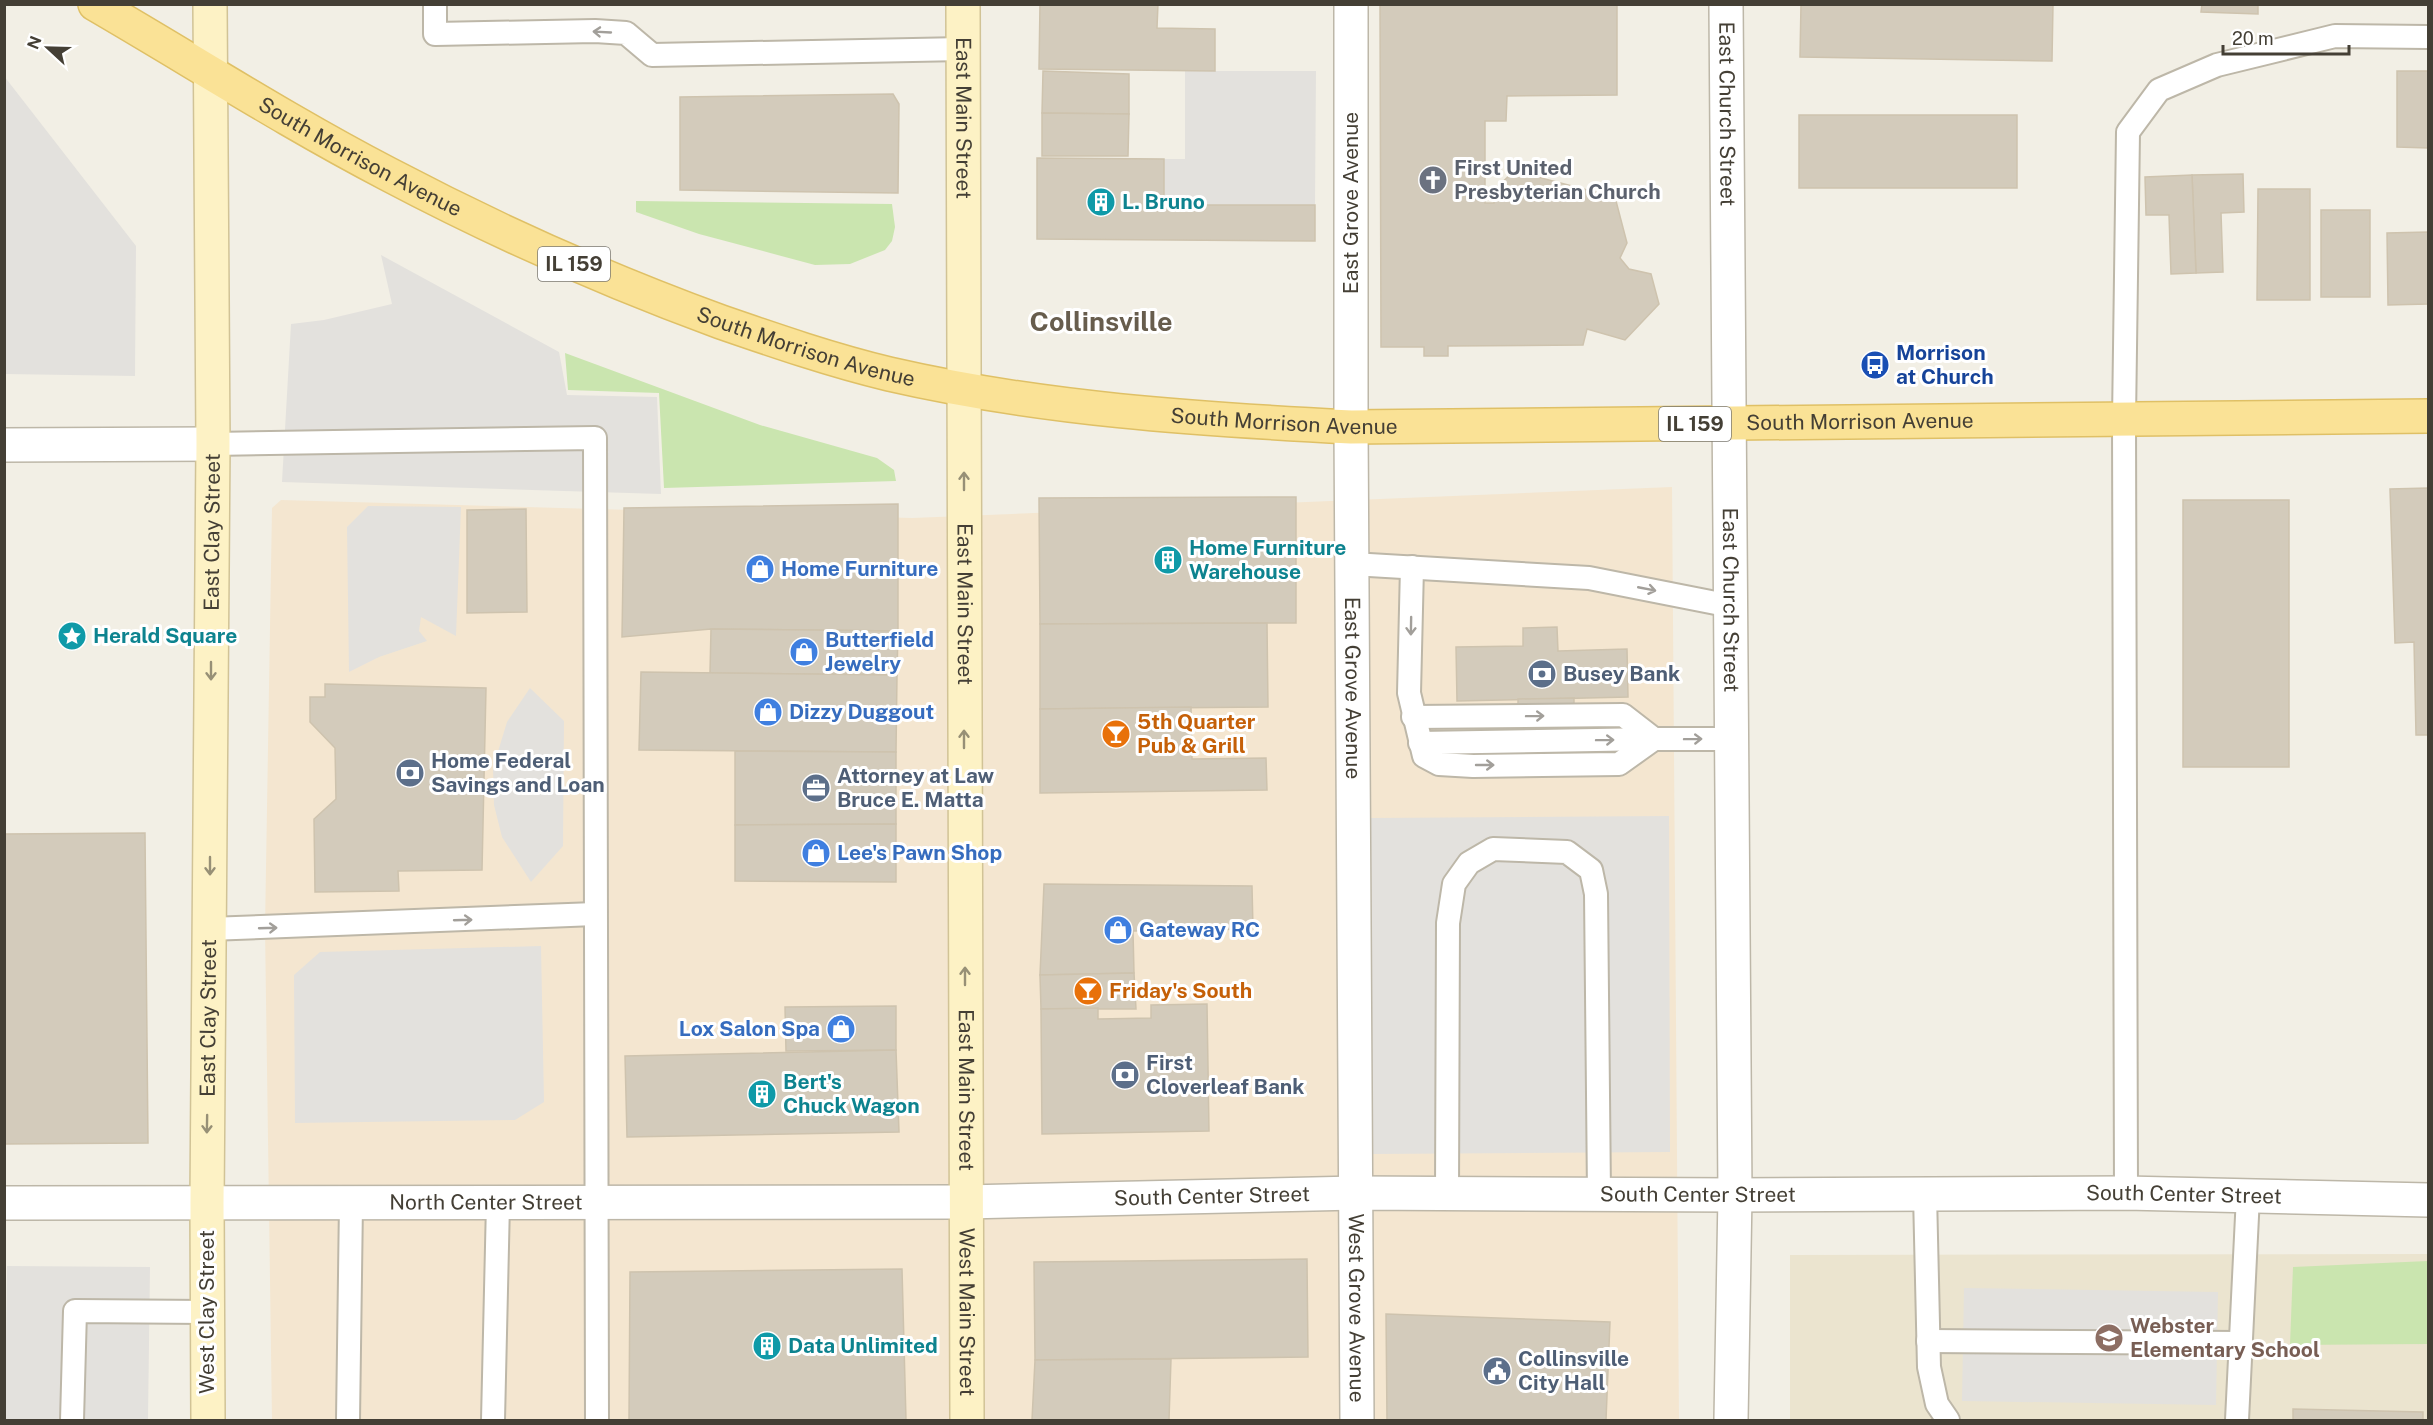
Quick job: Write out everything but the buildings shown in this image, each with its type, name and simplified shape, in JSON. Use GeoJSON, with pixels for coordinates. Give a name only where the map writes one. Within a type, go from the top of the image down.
{"type":"FeatureCollection","features":[{"type":"Feature","properties":{"kind":"main road","name":"IL 159"},"geometry":{"type":"LineString","coordinates":[[95,4],[210,73]]}},
{"type":"Feature","properties":{"kind":"main road","name":"East Clay Street"},"geometry":{"type":"LineString","coordinates":[[207,1203],[213,444],[210,4]]}},
{"type":"Feature","properties":{"kind":"main road","name":"East Main Street"},"geometry":{"type":"LineString","coordinates":[[963,4],[966,1202]]}},
{"type":"Feature","properties":{"kind":"main road","name":"South Morrison Avenue"},"geometry":{"type":"LineString","coordinates":[[210,73],[385,173],[503,233],[634,290],[794,348],[886,373],[964,390],[1053,404],[1206,420],[1351,427],[2428,416]]}},
{"type":"Feature","properties":{"kind":"main road","name":"West Main Street"},"geometry":{"type":"LineString","coordinates":[[966,1202],[967,1420]]}},
{"type":"Feature","properties":{"kind":"main road","name":"West Clay Street"},"geometry":{"type":"LineString","coordinates":[[207,1203],[208,1420]]}},
{"type":"Feature","properties":{"kind":"street","name":"East Grove Avenue"},"geometry":{"type":"LineString","coordinates":[[1351,4],[1356,1193]]}},
{"type":"Feature","properties":{"kind":"street","name":"East Church Street"},"geometry":{"type":"LineString","coordinates":[[1726,4],[1731,423],[1735,1195],[1731,1420]]}},
{"type":"Feature","properties":{"kind":"street"},"geometry":{"type":"LineString","coordinates":[[4,445],[213,444]]}},
{"type":"Feature","properties":{"kind":"street","name":"South Center Street"},"geometry":{"type":"LineString","coordinates":[[966,1202],[1356,1193],[1735,1195],[2126,1193],[2428,1200]]}},
{"type":"Feature","properties":{"kind":"street","name":"West Grove Avenue"},"geometry":{"type":"LineString","coordinates":[[1356,1193],[1357,1420]]}},
{"type":"Feature","properties":{"kind":"street","name":"North Center Street"},"geometry":{"type":"LineString","coordinates":[[4,1203],[966,1202]]}},
{"type":"Feature","properties":{"kind":"lane"},"geometry":{"type":"LineString","coordinates":[[435,4],[435,34],[594,31],[626,33],[652,55],[963,49]]}},
{"type":"Feature","properties":{"kind":"lane"},"geometry":{"type":"LineString","coordinates":[[2126,1193],[2124,420],[2128,132],[2159,90],[2217,66],[2335,36],[2428,37]]}},
{"type":"Feature","properties":{"kind":"lane"},"geometry":{"type":"LineString","coordinates":[[213,444],[595,438],[597,1420]]}},
{"type":"Feature","properties":{"kind":"lane"},"geometry":{"type":"LineString","coordinates":[[1352,564],[1589,578],[1731,606]]}},
{"type":"Feature","properties":{"kind":"lane"},"geometry":{"type":"LineString","coordinates":[[1412,567],[1409,693],[1424,756],[1439,764],[1619,765],[1654,739],[1732,739]]}},
{"type":"Feature","properties":{"kind":"lane"},"geometry":{"type":"LineString","coordinates":[[1413,717],[1623,715],[1654,739]]}},
{"type":"Feature","properties":{"kind":"lane"},"geometry":{"type":"LineString","coordinates":[[1448,1193],[1448,923],[1454,884],[1469,863],[1493,849],[1568,852],[1591,870],[1596,894],[1599,1194]]}},
{"type":"Feature","properties":{"kind":"lane"},"geometry":{"type":"LineString","coordinates":[[209,929],[596,914]]}},
{"type":"Feature","properties":{"kind":"lane"},"geometry":{"type":"LineString","coordinates":[[1925,1194],[1929,1367],[1937,1404],[1948,1420]]}},
{"type":"Feature","properties":{"kind":"lane"},"geometry":{"type":"LineString","coordinates":[[2237,1420],[2248,1196]]}},
{"type":"Feature","properties":{"kind":"lane"},"geometry":{"type":"LineString","coordinates":[[348,1420],[351,1203]]}},
{"type":"Feature","properties":{"kind":"lane"},"geometry":{"type":"LineString","coordinates":[[493,1420],[498,1203]]}},
{"type":"Feature","properties":{"kind":"lane"},"geometry":{"type":"LineString","coordinates":[[72,1420],[75,1311],[207,1312]]}},
{"type":"Feature","properties":{"kind":"lane"},"geometry":{"type":"LineString","coordinates":[[1928,1341],[2241,1343]]}},
{"type":"Feature","properties":{"kind":"shaded area"},"geometry":{"type":"Polygon","coordinates":[[[1185,71],[1316,71],[1315,205],[1164,205],[1164,159],[1185,159],[1185,71]]]}},
{"type":"Feature","properties":{"kind":"shaded area"},"geometry":{"type":"Polygon","coordinates":[[[4,76],[136,246],[135,376],[5,374],[4,76]]]}},
{"type":"Feature","properties":{"kind":"shaded area"},"geometry":{"type":"Polygon","coordinates":[[[381,255],[559,352],[567,395],[657,397],[661,494],[282,482],[291,324],[324,320],[392,304],[381,255]]]}},
{"type":"Feature","properties":{"kind":"shaded area"},"geometry":{"type":"Polygon","coordinates":[[[1672,487],[1679,1420],[272,1420],[265,928],[272,508],[281,500],[912,518],[1672,487]]]}},
{"type":"Feature","properties":{"kind":"shaded area"},"geometry":{"type":"Polygon","coordinates":[[[368,506],[461,507],[456,636],[421,617],[419,631],[427,641],[379,657],[349,672],[347,527],[368,506]]]}},
{"type":"Feature","properties":{"kind":"shaded area"},"geometry":{"type":"Polygon","coordinates":[[[530,688],[564,721],[563,846],[531,882],[502,837],[494,805],[493,768],[507,722],[530,688]]]}},
{"type":"Feature","properties":{"kind":"shaded area"},"geometry":{"type":"Polygon","coordinates":[[[1669,816],[1670,1152],[1372,1154],[1371,818],[1669,816]]]}},
{"type":"Feature","properties":{"kind":"shaded area"},"geometry":{"type":"Polygon","coordinates":[[[541,946],[544,1102],[515,1120],[295,1123],[294,975],[320,952],[541,946]]]}},
{"type":"Feature","properties":{"kind":"shaded area","name":"Webster Elementary School"},"geometry":{"type":"Polygon","coordinates":[[[2428,1254],[2428,1420],[1790,1420],[1790,1255],[2428,1254]]]}},
{"type":"Feature","properties":{"kind":"shaded area"},"geometry":{"type":"Polygon","coordinates":[[[7,1266],[150,1267],[148,1420],[5,1420],[7,1266]]]}},
{"type":"Feature","properties":{"kind":"shaded area"},"geometry":{"type":"Polygon","coordinates":[[[1964,1288],[2218,1292],[2216,1405],[1962,1401],[1964,1288]]]}},
{"type":"Feature","properties":{"kind":"green space"},"geometry":{"type":"Polygon","coordinates":[[[636,201],[892,204],[895,227],[892,241],[885,250],[850,264],[815,265],[699,234],[636,212],[636,201]]]}},
{"type":"Feature","properties":{"kind":"green space"},"geometry":{"type":"Polygon","coordinates":[[[565,353],[760,425],[877,458],[894,470],[896,481],[664,488],[659,393],[568,390],[565,353]]]}},
{"type":"Feature","properties":{"kind":"green space"},"geometry":{"type":"Polygon","coordinates":[[[2428,1261],[2428,1344],[2290,1345],[2293,1267],[2428,1261]]]}},
{"type":"Feature","properties":{"kind":"place","name":"First United Presbyterian Church"},"geometry":{"type":"Point","coordinates":[1433,180]}},
{"type":"Feature","properties":{"kind":"place","name":"L. Bruno"},"geometry":{"type":"Point","coordinates":[1101,202]}},
{"type":"Feature","properties":{"kind":"place","name":"Morrison at Church"},"geometry":{"type":"Point","coordinates":[1875,365]}},
{"type":"Feature","properties":{"kind":"place","name":"Home Furniture Warehouse"},"geometry":{"type":"Point","coordinates":[1168,560]}},
{"type":"Feature","properties":{"kind":"place","name":"Home Furniture"},"geometry":{"type":"Point","coordinates":[760,569]}},
{"type":"Feature","properties":{"kind":"place","name":"Herald Square"},"geometry":{"type":"Point","coordinates":[72,636]}},
{"type":"Feature","properties":{"kind":"place","name":"Butterfield Jewelry"},"geometry":{"type":"Point","coordinates":[804,652]}},
{"type":"Feature","properties":{"kind":"place","name":"Busey Bank"},"geometry":{"type":"Point","coordinates":[1542,674]}},
{"type":"Feature","properties":{"kind":"place","name":"Dizzy Duggout"},"geometry":{"type":"Point","coordinates":[768,712]}},
{"type":"Feature","properties":{"kind":"place","name":"5th Quarter Pub & Grill"},"geometry":{"type":"Point","coordinates":[1116,734]}},
{"type":"Feature","properties":{"kind":"place","name":"Home Federal Savings and Loan"},"geometry":{"type":"Point","coordinates":[410,773]}},
{"type":"Feature","properties":{"kind":"place","name":"Attorney at Law Bruce E. Matta"},"geometry":{"type":"Point","coordinates":[816,788]}},
{"type":"Feature","properties":{"kind":"place","name":"Lee's Pawn Shop"},"geometry":{"type":"Point","coordinates":[816,853]}},
{"type":"Feature","properties":{"kind":"place","name":"Gateway RC"},"geometry":{"type":"Point","coordinates":[1118,930]}},
{"type":"Feature","properties":{"kind":"place","name":"Friday's South"},"geometry":{"type":"Point","coordinates":[1088,991]}},
{"type":"Feature","properties":{"kind":"place","name":"Lox Salon Spa"},"geometry":{"type":"Point","coordinates":[841,1029]}},
{"type":"Feature","properties":{"kind":"place","name":"First Cloverleaf Bank"},"geometry":{"type":"Point","coordinates":[1125,1075]}},
{"type":"Feature","properties":{"kind":"place","name":"Bert's Chuck Wagon"},"geometry":{"type":"Point","coordinates":[762,1094]}},
{"type":"Feature","properties":{"kind":"place","name":"Webster Elementary School"},"geometry":{"type":"Point","coordinates":[2109,1338]}},
{"type":"Feature","properties":{"kind":"place","name":"Data Unlimited"},"geometry":{"type":"Point","coordinates":[767,1346]}},
{"type":"Feature","properties":{"kind":"place","name":"Collinsville City Hall"},"geometry":{"type":"Point","coordinates":[1497,1371]}},
{"type":"Feature","properties":{"kind":"district","name":"Collinsville"},"geometry":{"type":"Point","coordinates":[1101,322]}}]}
